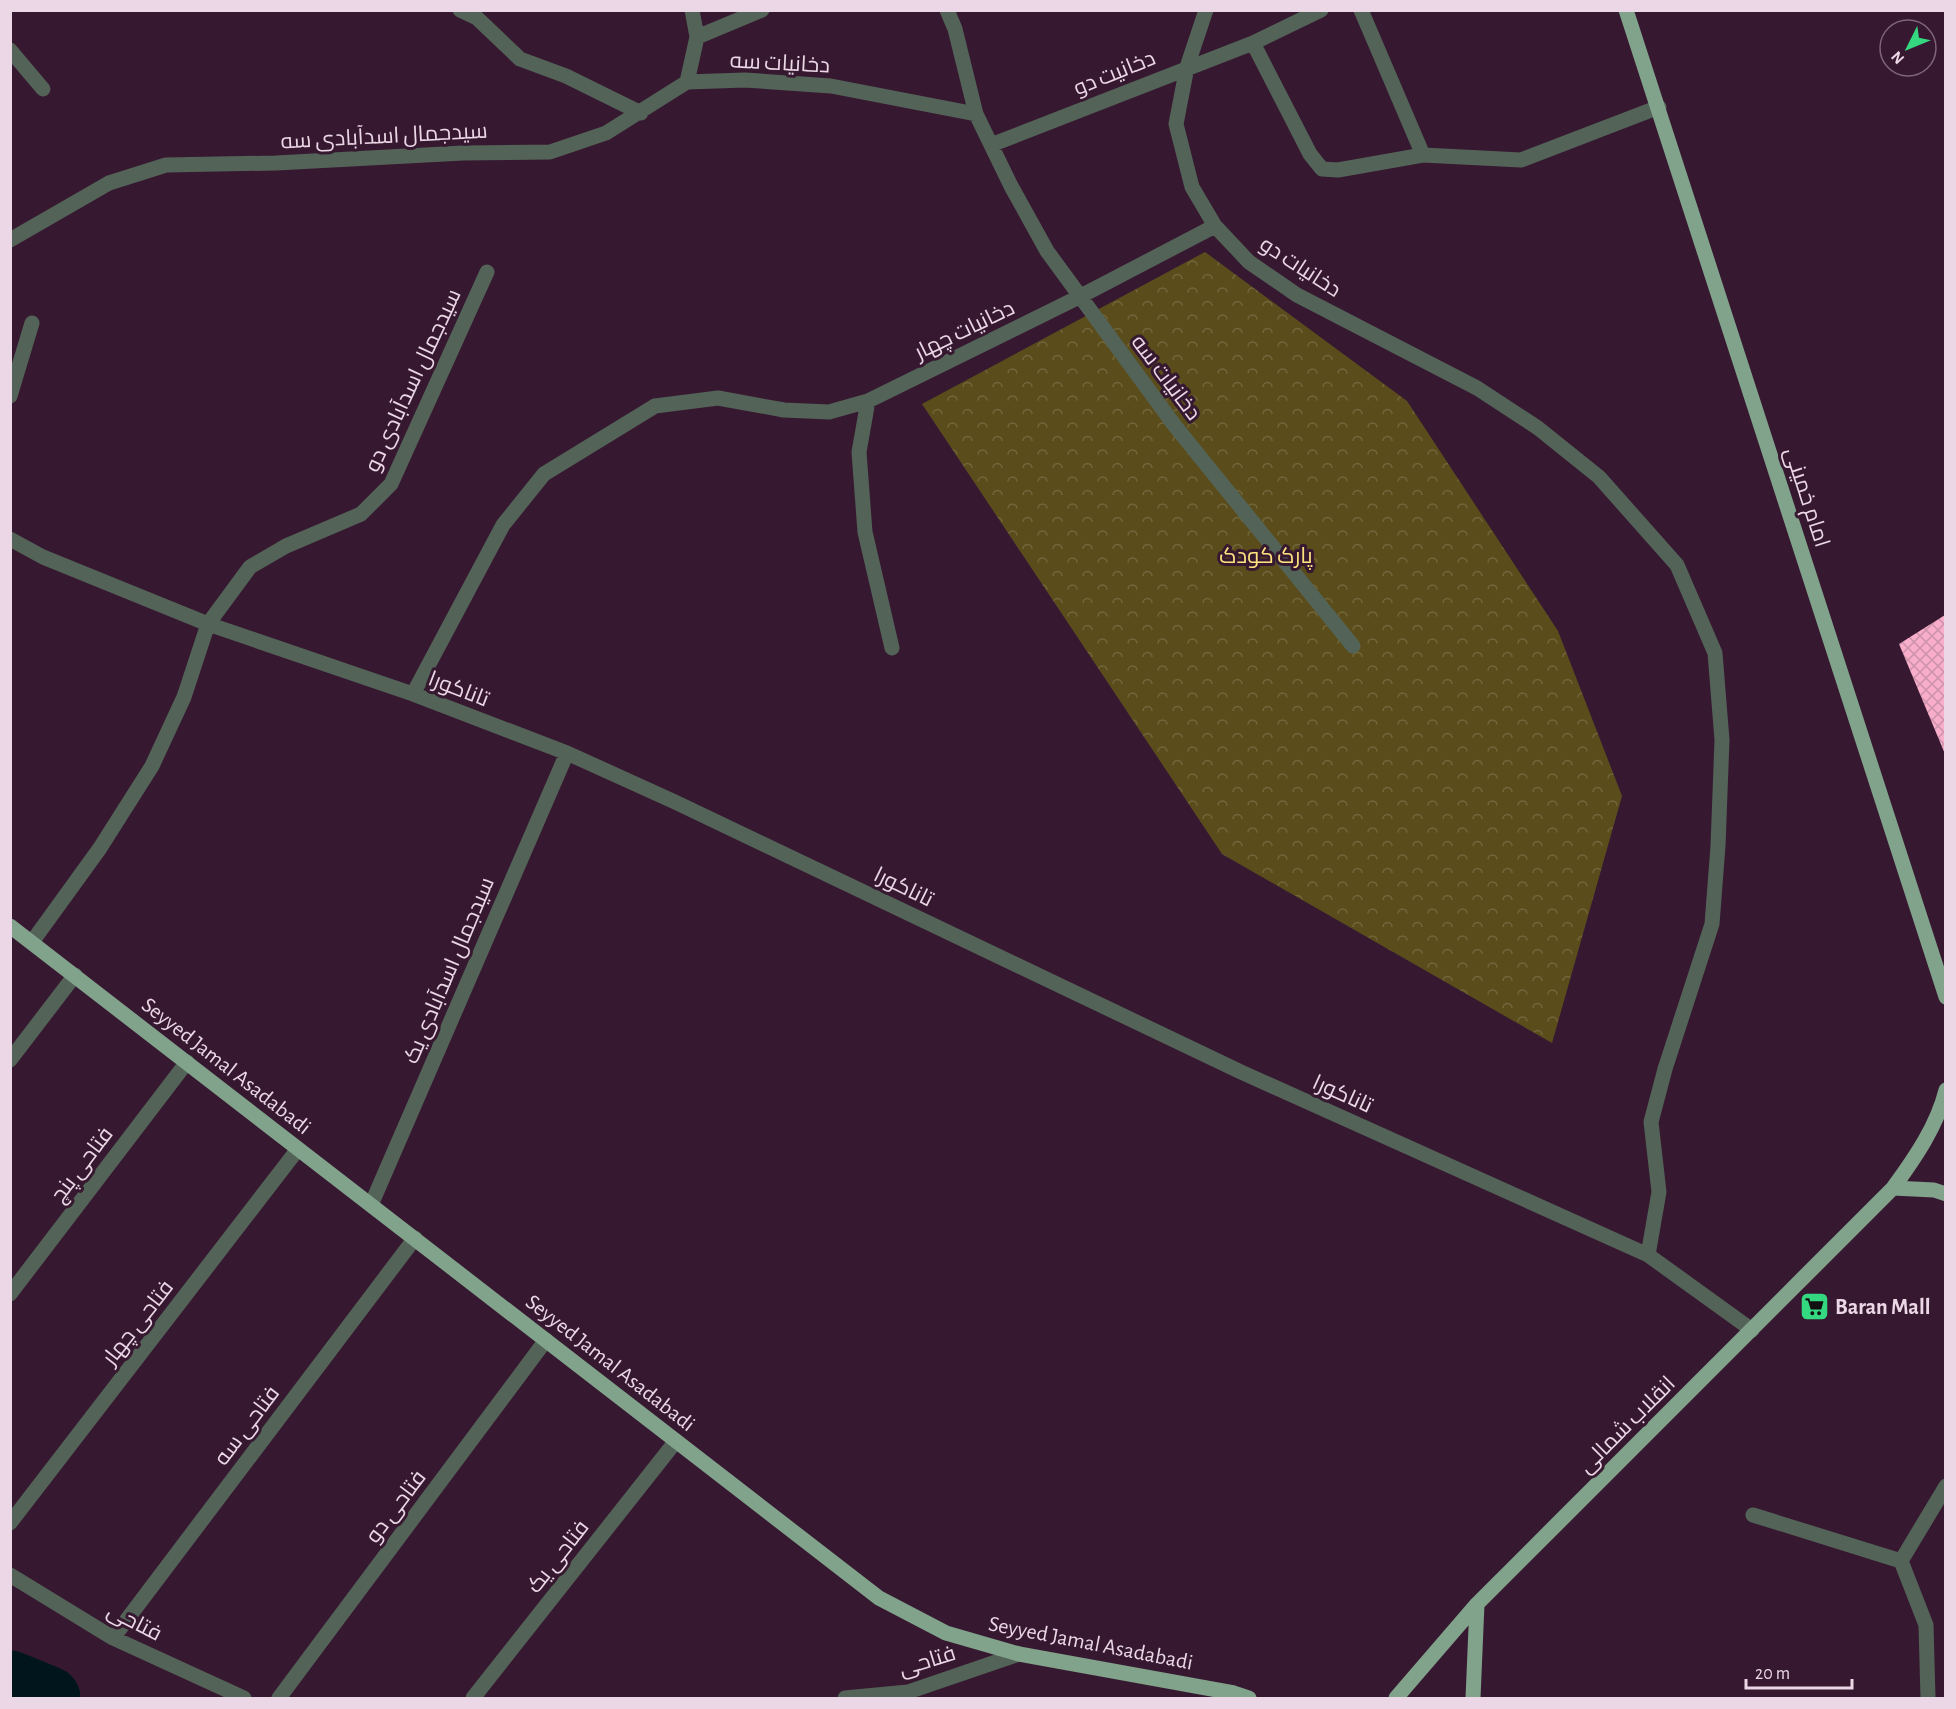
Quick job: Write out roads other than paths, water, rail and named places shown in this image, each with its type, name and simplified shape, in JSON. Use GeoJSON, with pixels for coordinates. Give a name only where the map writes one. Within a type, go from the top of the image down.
{"type":"FeatureCollection","features":[{"type":"Feature","properties":{"kind":"main road","name":"امام خمینی"},"geometry":{"type":"LineString","coordinates":[[1626,10],[1946,997]]}},
{"type":"Feature","properties":{"kind":"main road","name":"Seyyed Jamal Asadabadi"},"geometry":{"type":"LineString","coordinates":[[10,926],[879,1598],[946,1633],[1019,1654],[1234,1693],[1249,1698]]}},
{"type":"Feature","properties":{"kind":"main road","name":"انقلاب شمالی"},"geometry":{"type":"LineString","coordinates":[[1396,1698],[1477,1604],[1893,1188],[1914,1159],[1932,1128],[1946,1090]]}},
{"type":"Feature","properties":{"kind":"main road"},"geometry":{"type":"LineString","coordinates":[[1893,1188],[1934,1190],[1946,1194]]}},
{"type":"Feature","properties":{"kind":"main road"},"geometry":{"type":"LineString","coordinates":[[1473,1698],[1477,1604]]}},
{"type":"Feature","properties":{"kind":"street"},"geometry":{"type":"LineString","coordinates":[[460,10],[477,18],[520,59],[566,76],[641,112]]}},
{"type":"Feature","properties":{"kind":"street"},"geometry":{"type":"LineString","coordinates":[[687,82],[697,37],[692,10]]}},
{"type":"Feature","properties":{"kind":"street"},"geometry":{"type":"LineString","coordinates":[[697,37],[762,10]]}},
{"type":"Feature","properties":{"kind":"street","name":"دخانیات سه"},"geometry":{"type":"LineString","coordinates":[[947,10],[955,29],[976,114],[1011,186],[1047,251],[1175,426],[1353,646]]}},
{"type":"Feature","properties":{"kind":"street","name":"دخانیات دو"},"geometry":{"type":"LineString","coordinates":[[1206,10],[1187,67],[1176,124],[1192,187],[1215,226],[1249,262],[1297,295],[1477,388],[1538,428],[1599,477],[1677,565],[1715,653],[1722,740],[1712,924],[1665,1069],[1652,1122],[1659,1192],[1648,1255]]}},
{"type":"Feature","properties":{"kind":"street","name":"دخانیت دو"},"geometry":{"type":"LineString","coordinates":[[991,145],[1253,43],[1321,10]]}},
{"type":"Feature","properties":{"kind":"street"},"geometry":{"type":"LineString","coordinates":[[1361,10],[1423,155]]}},
{"type":"Feature","properties":{"kind":"street"},"geometry":{"type":"LineString","coordinates":[[1253,43],[1310,154],[1322,169],[1338,170],[1423,155],[1521,160],[1659,107]]}},
{"type":"Feature","properties":{"kind":"street"},"geometry":{"type":"LineString","coordinates":[[10,50],[43,89]]}},
{"type":"Feature","properties":{"kind":"street","name":"دخانیات سه"},"geometry":{"type":"LineString","coordinates":[[687,82],[745,80],[831,86],[976,114]]}},
{"type":"Feature","properties":{"kind":"street","name":"سیدجمال اسدآبادی سه"},"geometry":{"type":"LineString","coordinates":[[10,240],[109,183],[166,165],[276,163],[463,153],[550,152],[606,133],[687,82]]}},
{"type":"Feature","properties":{"kind":"street","name":"دخانیات چهار"},"geometry":{"type":"LineString","coordinates":[[412,694],[503,525],[544,474],[655,406],[718,398],[784,410],[829,412],[868,401],[1079,297],[1215,226]]}},
{"type":"Feature","properties":{"kind":"street","name":"سیدجمال اسدآبادی دو"},"geometry":{"type":"LineString","coordinates":[[32,942],[100,848],[152,766],[184,697],[208,624],[250,567],[286,546],[362,514],[391,483],[488,272]]}},
{"type":"Feature","properties":{"kind":"street"},"geometry":{"type":"LineString","coordinates":[[10,396],[32,323]]}},
{"type":"Feature","properties":{"kind":"street"},"geometry":{"type":"LineString","coordinates":[[868,401],[859,452],[865,532],[892,648]]}},
{"type":"Feature","properties":{"kind":"street","name":"تاناکورا"},"geometry":{"type":"LineString","coordinates":[[10,539],[43,557],[208,624],[412,694],[567,753],[675,802],[1241,1072],[1648,1255],[1752,1330]]}},
{"type":"Feature","properties":{"kind":"street","name":"سیدجمال اسدآبادی یک"},"geometry":{"type":"LineString","coordinates":[[371,1205],[567,753]]}},
{"type":"Feature","properties":{"kind":"street"},"geometry":{"type":"LineString","coordinates":[[10,1060],[75,975]]}},
{"type":"Feature","properties":{"kind":"street","name":"فتاحی پنچ"},"geometry":{"type":"LineString","coordinates":[[10,1294],[187,1062]]}},
{"type":"Feature","properties":{"kind":"street","name":"فتاحی چهار"},"geometry":{"type":"LineString","coordinates":[[10,1523],[298,1149]]}},
{"type":"Feature","properties":{"kind":"street","name":"فتاحی سه"},"geometry":{"type":"LineString","coordinates":[[113,1638],[415,1238]]}},
{"type":"Feature","properties":{"kind":"street","name":"فتاحی دو"},"geometry":{"type":"LineString","coordinates":[[279,1698],[546,1340]]}},
{"type":"Feature","properties":{"kind":"street","name":"فتاحی یک"},"geometry":{"type":"LineString","coordinates":[[473,1698],[676,1441]]}},
{"type":"Feature","properties":{"kind":"street"},"geometry":{"type":"LineString","coordinates":[[1901,1561],[1946,1486]]}},
{"type":"Feature","properties":{"kind":"street"},"geometry":{"type":"LineString","coordinates":[[1753,1515],[1901,1561]]}},
{"type":"Feature","properties":{"kind":"street"},"geometry":{"type":"LineString","coordinates":[[1901,1561],[1926,1625],[1928,1698]]}},
{"type":"Feature","properties":{"kind":"street","name":"فتاحی"},"geometry":{"type":"LineString","coordinates":[[10,1575],[113,1638],[244,1698]]}},
{"type":"Feature","properties":{"kind":"street","name":"فتاحی"},"geometry":{"type":"LineString","coordinates":[[845,1698],[908,1692],[1019,1654]]}},
{"type":"Feature","properties":{"kind":"waterway"},"geometry":{"type":"LineString","coordinates":[[10,1682],[49,1698]]}},
{"type":"Feature","properties":{"kind":"place","name":"Baran Mall"},"geometry":{"type":"Point","coordinates":[1814,1306]}},
{"type":"Feature","properties":{"kind":"park label","name":"پارک کودک"},"geometry":{"type":"Point","coordinates":[1266,555]}}]}
